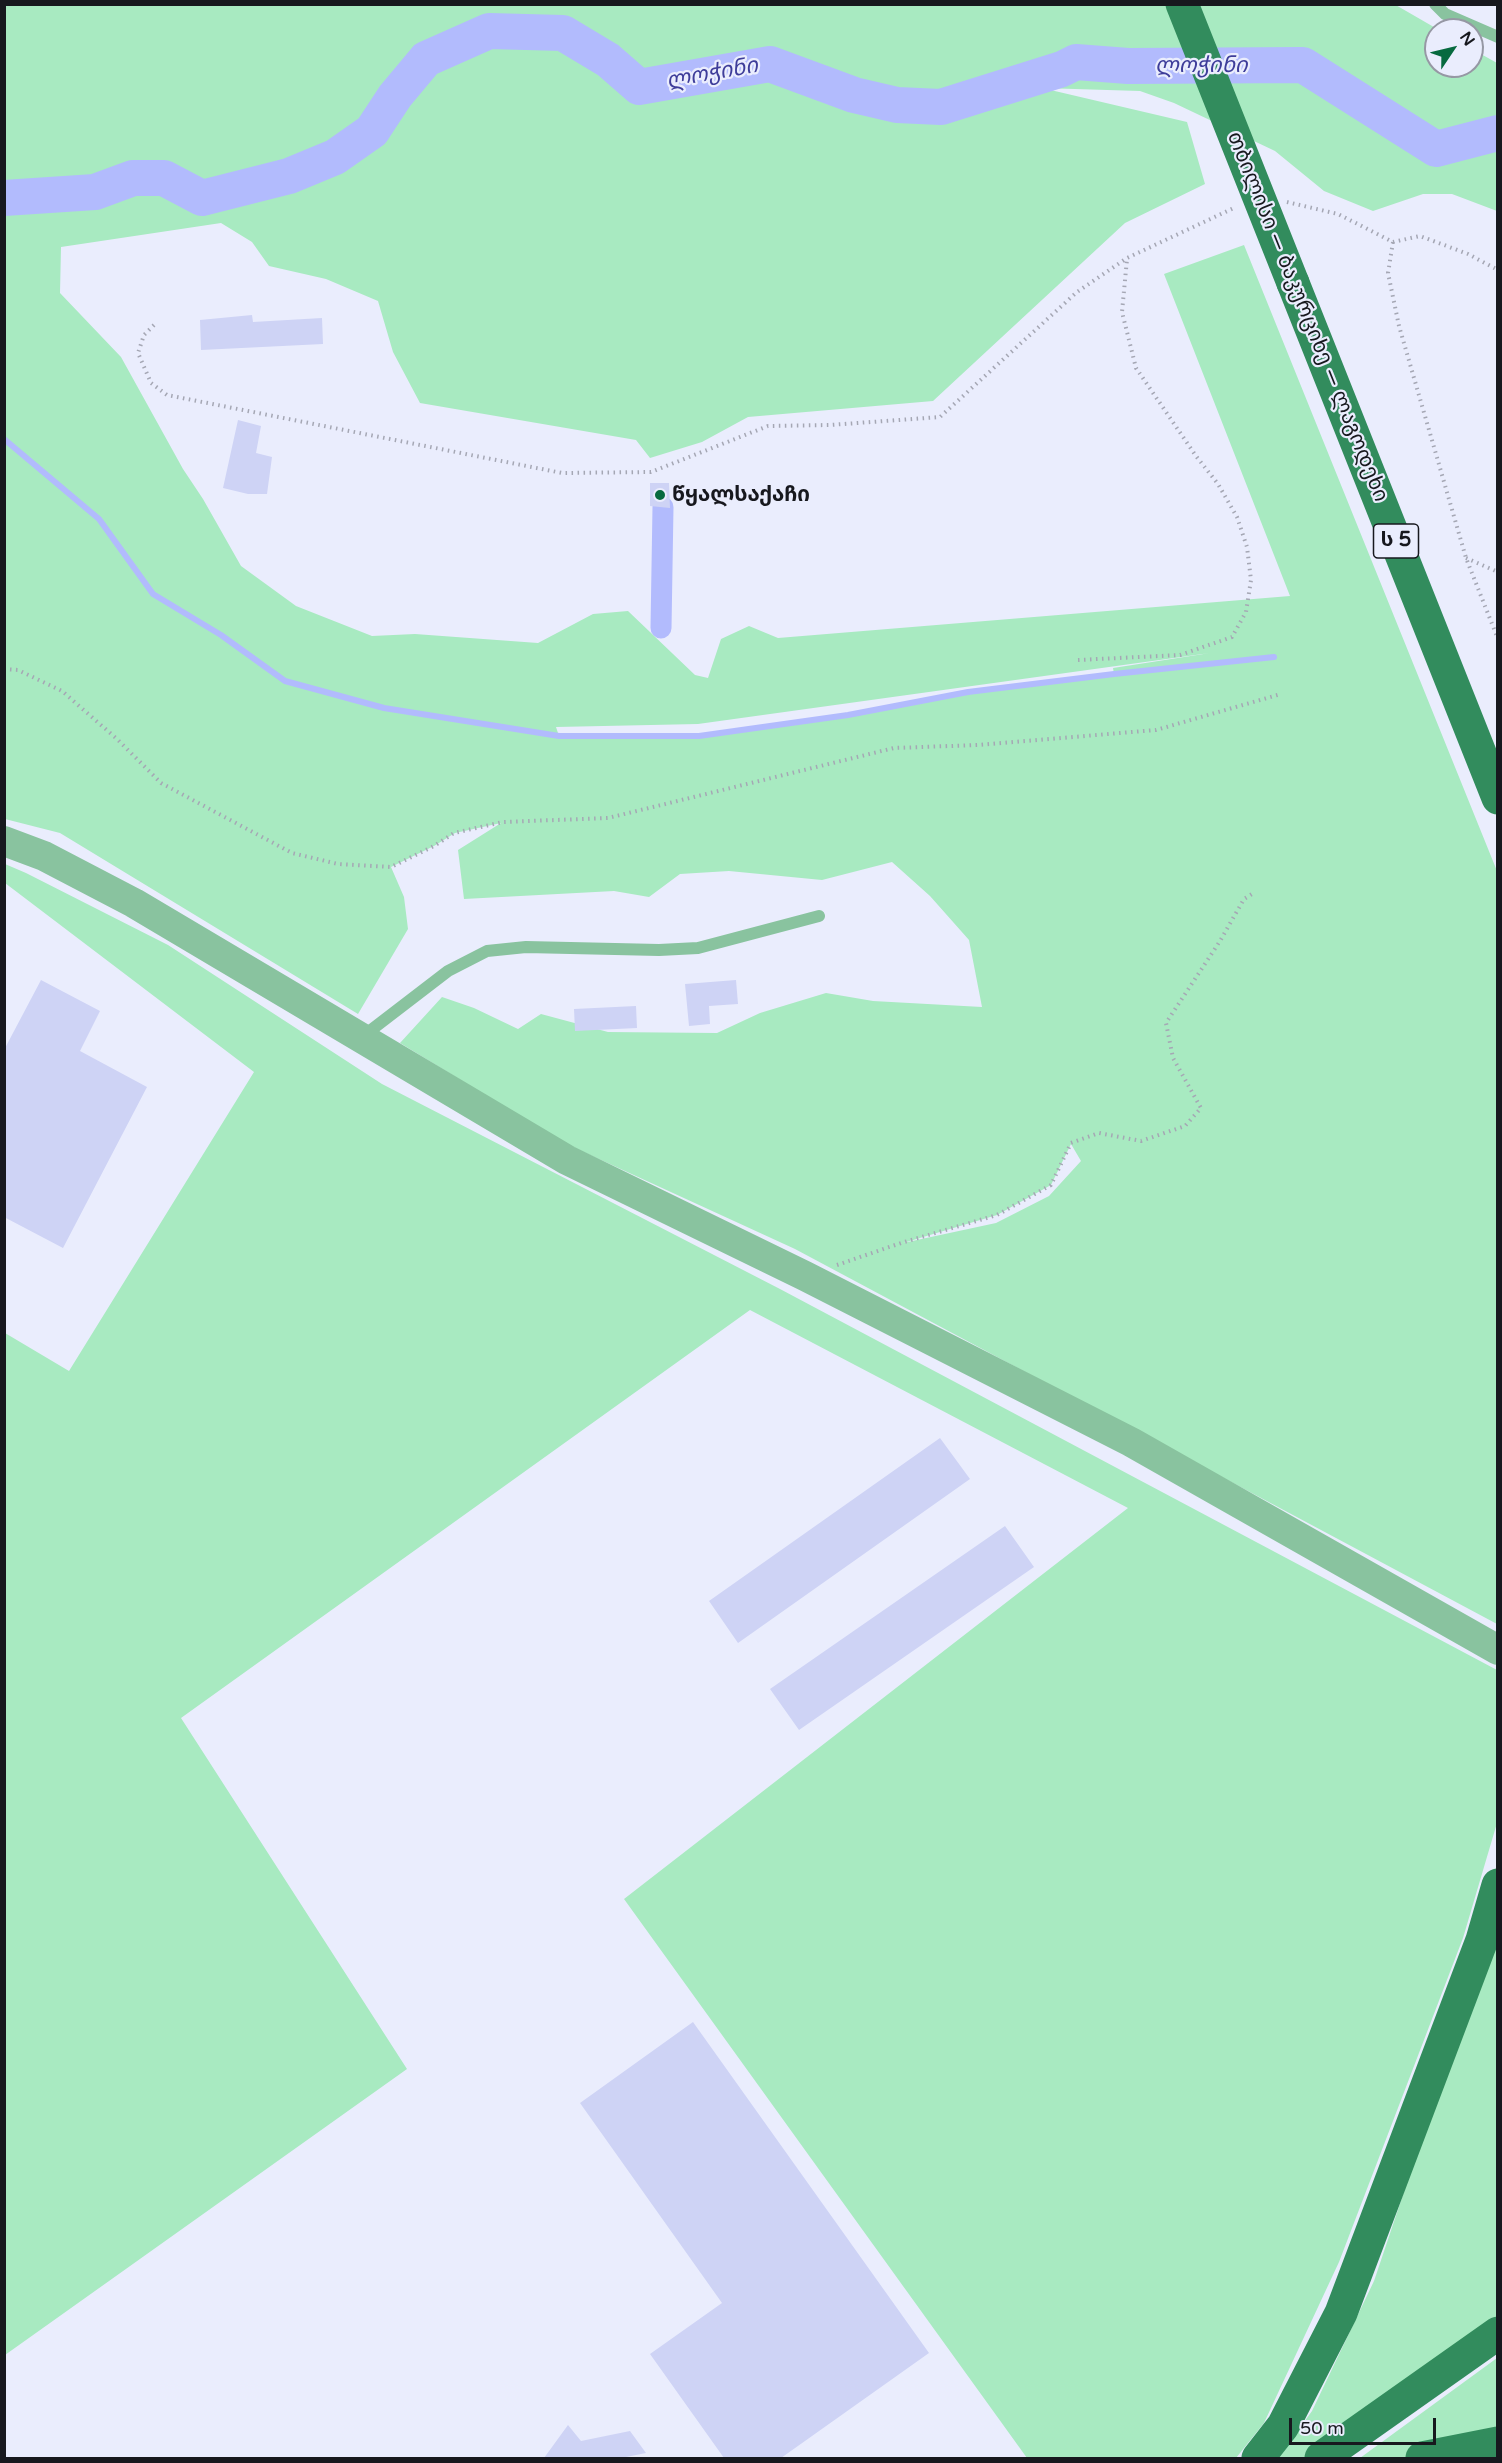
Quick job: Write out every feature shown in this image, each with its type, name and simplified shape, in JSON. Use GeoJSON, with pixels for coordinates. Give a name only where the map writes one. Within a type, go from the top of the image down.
{"type":"FeatureCollection","features":[{"type":"Feature","properties":{"kind":"highway","name":"თბილისი — ბაკურციხე — ლაგოდეხი"},"geometry":{"type":"LineString","coordinates":[[1182,4],[1497,798]]}},
{"type":"Feature","properties":{"kind":"highway"},"geometry":{"type":"LineString","coordinates":[[1258,2458],[1282,2426],[1341,2313],[1482,1940],[1497,1885]]}},
{"type":"Feature","properties":{"kind":"highway"},"geometry":{"type":"LineString","coordinates":[[1321,2458],[1497,2333]]}},
{"type":"Feature","properties":{"kind":"highway"},"geometry":{"type":"LineString","coordinates":[[1422,2458],[1497,2442]]}},
{"type":"Feature","properties":{"kind":"street"},"geometry":{"type":"LineString","coordinates":[[4,841],[44,856],[134,903],[567,1160],[805,1276],[1131,1443],[1497,1650]]}},
{"type":"Feature","properties":{"kind":"lane"},"geometry":{"type":"LineString","coordinates":[[1435,4],[1445,14],[1497,37]]}},
{"type":"Feature","properties":{"kind":"lane"},"geometry":{"type":"LineString","coordinates":[[362,1037],[448,971],[487,951],[526,947],[659,950],[698,948],[819,916]]}},
{"type":"Feature","properties":{"kind":"path"},"geometry":{"type":"LineString","coordinates":[[1278,200],[1338,214],[1393,242],[1420,236],[1468,254],[1497,270]]}},
{"type":"Feature","properties":{"kind":"path"},"geometry":{"type":"LineString","coordinates":[[153,325],[144,335],[138,353],[151,383],[167,395],[562,473],[651,472],[768,426],[830,425],[940,417],[1077,292],[1127,258],[1237,206],[1247,205]]}},
{"type":"Feature","properties":{"kind":"path"},"geometry":{"type":"LineString","coordinates":[[1393,242],[1388,273],[1399,326],[1466,558],[1497,639]]}},
{"type":"Feature","properties":{"kind":"path"},"geometry":{"type":"LineString","coordinates":[[1078,660],[1180,655],[1232,637],[1246,612],[1251,580],[1247,547],[1237,517],[1218,484],[1136,368],[1122,312],[1127,258]]}},
{"type":"Feature","properties":{"kind":"path"},"geometry":{"type":"LineString","coordinates":[[1466,558],[1497,572]]}},
{"type":"Feature","properties":{"kind":"path"},"geometry":{"type":"LineString","coordinates":[[4,669],[18,670],[62,691],[161,783],[292,853],[338,864],[391,867],[434,846],[454,833],[503,822],[608,818],[894,748],[978,745],[1156,730],[1281,694]]}},
{"type":"Feature","properties":{"kind":"path"},"geometry":{"type":"LineString","coordinates":[[805,1276],[901,1243],[997,1215],[1051,1185],[1071,1143],[1099,1133],[1141,1142],[1185,1126],[1201,1108],[1173,1058],[1166,1023],[1220,941],[1244,898],[1252,894]]}},
{"type":"Feature","properties":{"kind":"green space"},"geometry":{"type":"Polygon","coordinates":[[[1394,4],[1424,21],[1424,78],[1484,78],[1484,56],[1497,63],[1497,211],[1452,194],[1423,194],[1373,211],[1324,191],[1275,151],[1174,103],[1140,91],[1042,88],[1187,122],[1205,184],[1125,223],[933,401],[748,417],[702,442],[650,458],[636,440],[420,403],[393,352],[378,301],[326,279],[269,266],[252,242],[221,223],[61,247],[60,293],[121,357],[183,469],[241,566],[296,606],[372,636],[415,634],[538,643],[593,614],[628,611],[695,675],[708,678],[721,639],[749,626],[778,638],[1290,596],[1164,274],[1244,245],[1497,871],[1497,1624],[795,1249],[564,1143],[400,1043],[442,997],[474,1008],[518,1029],[541,1014],[608,1032],[717,1033],[760,1013],[826,993],[873,1001],[982,1007],[969,940],[930,896],[892,862],[822,880],[729,871],[680,874],[649,897],[614,891],[464,899],[458,850],[501,823],[455,833],[391,867],[404,897],[408,929],[358,1014],[60,833],[5,819],[4,5],[1394,4]],[[1210,653],[698,724],[556,727],[559,736],[699,736],[848,715],[968,692],[1114,674],[1113,668],[1210,653]],[[1071,1144],[1051,1185],[997,1215],[903,1243],[996,1223],[1049,1196],[1081,1161],[1071,1144]]]}},
{"type":"Feature","properties":{"kind":"green space"},"geometry":{"type":"Polygon","coordinates":[[[5,864],[168,945],[382,1084],[780,1289],[1497,1670],[1497,1823],[1463,1938],[1339,2262],[1264,2423],[1236,2458],[1027,2458],[624,1899],[1128,1508],[750,1310],[181,1718],[407,2069],[5,2355],[5,1333],[69,1371],[254,1072],[5,883],[5,864]]]}},
{"type":"Feature","properties":{"kind":"green space"},"geometry":{"type":"Polygon","coordinates":[[[1497,1915],[1497,2327],[1317,2458],[1278,2458],[1312,2411],[1374,2281],[1497,1915]]]}},
{"type":"Feature","properties":{"kind":"green space"},"geometry":{"type":"Polygon","coordinates":[[[1497,2358],[1497,2447],[1436,2458],[1360,2458],[1497,2358]]]}},
{"type":"Feature","properties":{"kind":"building"},"geometry":{"type":"Polygon","coordinates":[[[252,315],[253,322],[322,318],[323,344],[201,350],[200,320],[252,315]]]}},
{"type":"Feature","properties":{"kind":"building"},"geometry":{"type":"Polygon","coordinates":[[[238,420],[261,426],[256,453],[272,457],[267,494],[248,494],[223,488],[238,420]]]}},
{"type":"Feature","properties":{"kind":"building","name":"წყალსაქაჩი"},"geometry":{"type":"Polygon","coordinates":[[[650,483],[669,483],[670,508],[650,506],[650,483]]]}},
{"type":"Feature","properties":{"kind":"building"},"geometry":{"type":"Polygon","coordinates":[[[41,980],[100,1011],[80,1051],[147,1087],[63,1248],[4,1217],[4,1050],[41,980]]]}},
{"type":"Feature","properties":{"kind":"building"},"geometry":{"type":"Polygon","coordinates":[[[736,980],[738,1004],[709,1006],[710,1024],[689,1026],[685,984],[736,980]]]}},
{"type":"Feature","properties":{"kind":"building"},"geometry":{"type":"Polygon","coordinates":[[[636,1006],[637,1028],[575,1031],[574,1009],[636,1006]]]}},
{"type":"Feature","properties":{"kind":"building"},"geometry":{"type":"Polygon","coordinates":[[[940,1438],[970,1479],[738,1643],[709,1601],[940,1438]]]}},
{"type":"Feature","properties":{"kind":"building"},"geometry":{"type":"Polygon","coordinates":[[[1005,1526],[1034,1567],[799,1730],[770,1689],[1005,1526]]]}},
{"type":"Feature","properties":{"kind":"building"},"geometry":{"type":"Polygon","coordinates":[[[693,2022],[929,2353],[781,2458],[724,2458],[650,2354],[722,2303],[580,2103],[693,2022]]]}},
{"type":"Feature","properties":{"kind":"building"},"geometry":{"type":"Polygon","coordinates":[[[568,2425],[581,2441],[630,2431],[646,2453],[621,2458],[544,2458],[568,2425]]]}},
{"type":"Feature","properties":{"kind":"waterway","name":"ლოჭინი"},"geometry":{"type":"LineString","coordinates":[[4,198],[95,192],[133,178],[164,178],[202,198],[289,176],[335,157],[372,131],[395,96],[426,59],[489,31],[563,33],[608,60],[639,87],[770,64],[854,95],[897,105],[941,107],[1062,69],[1076,62],[1128,66],[1303,65],[1436,149],[1498,133]]}},
{"type":"Feature","properties":{"kind":"waterway"},"geometry":{"type":"LineString","coordinates":[[4,439],[99,519],[153,594],[221,635],[285,681],[384,708],[559,736],[699,736],[848,715],[968,692],[1274,657]]}},
{"type":"Feature","properties":{"kind":"waterway"},"geometry":{"type":"LineString","coordinates":[[661,628],[663,507]]}},
{"type":"Feature","properties":{"kind":"place","name":"წყალსაქაჩი"},"geometry":{"type":"Point","coordinates":[660,495]}}]}
